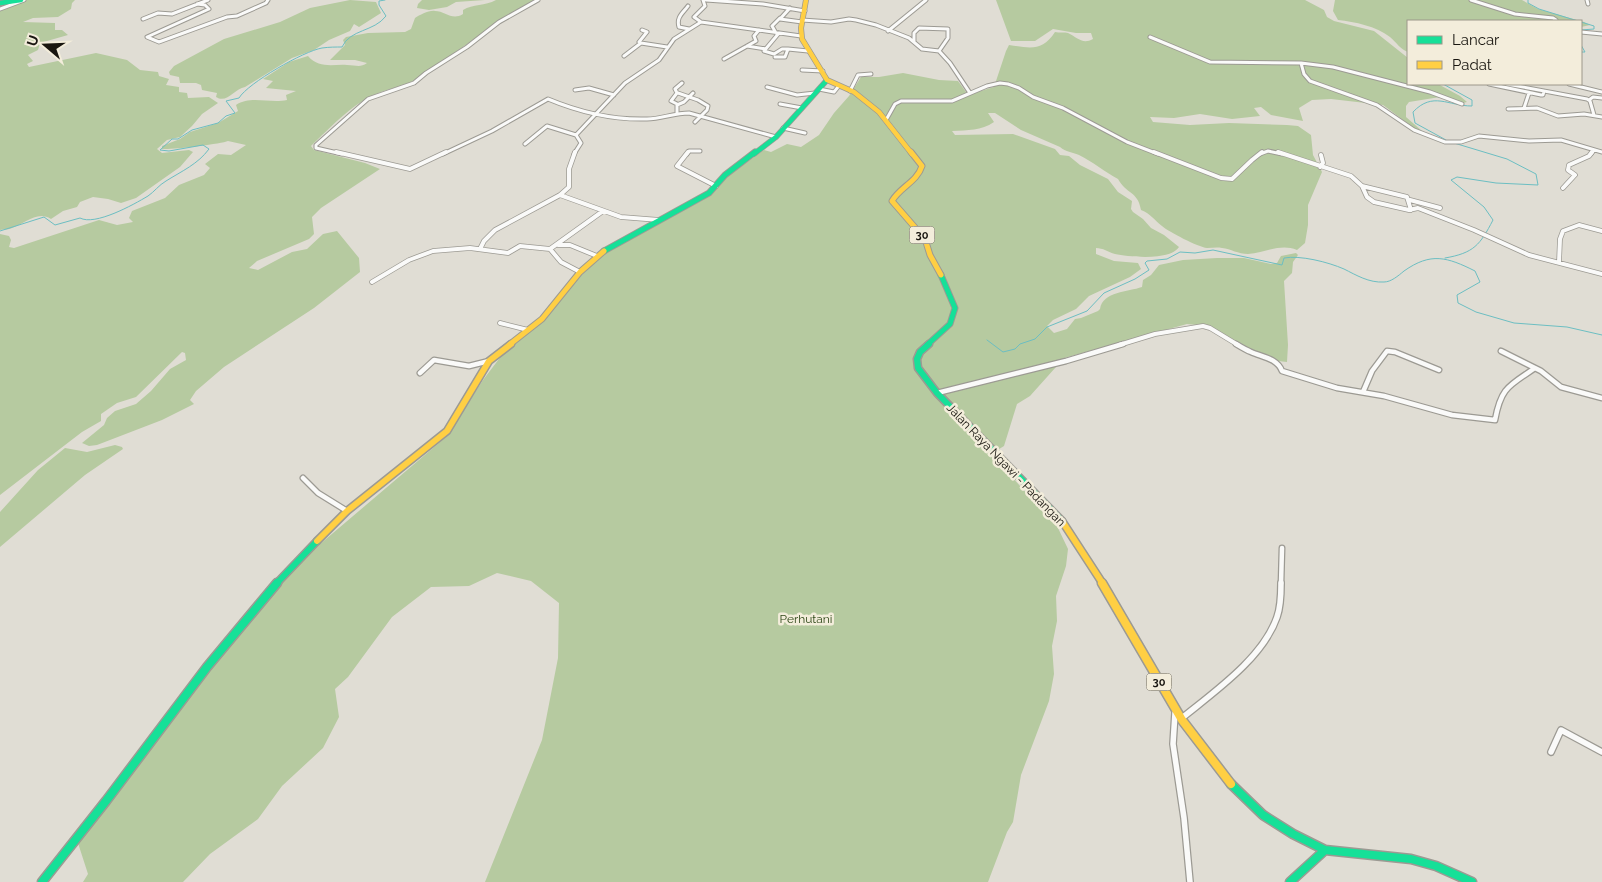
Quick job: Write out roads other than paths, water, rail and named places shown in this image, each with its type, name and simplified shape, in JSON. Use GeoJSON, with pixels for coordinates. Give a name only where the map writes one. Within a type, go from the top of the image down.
{"type":"FeatureCollection","features":[{"type":"Feature","properties":{"kind":"main road"},"geometry":{"type":"LineString","coordinates":[[0,4],[22,0]]}},
{"type":"Feature","properties":{"kind":"main road","name":"Jalan Raya Ngawi - Padangan"},"geometry":{"type":"LineString","coordinates":[[806,0],[802,21],[802,36],[808,51],[827,80],[838,87],[850,91],[871,105],[886,120],[922,168],[920,175],[894,195],[892,201],[925,239],[930,255],[947,285],[955,308],[950,324],[924,346],[918,359],[918,368],[937,393],[1065,524],[1105,587],[1181,718],[1211,760],[1250,803],[1293,834],[1325,850],[1411,859],[1436,866],[1472,882]]}},
{"type":"Feature","properties":{"kind":"main road"},"geometry":{"type":"LineString","coordinates":[[42,882],[237,628],[306,552],[347,511],[447,431],[489,361],[528,330],[548,311],[580,272],[598,256],[618,241],[703,197],[726,174],[776,137],[827,80]]}},
{"type":"Feature","properties":{"kind":"main road"},"geometry":{"type":"LineString","coordinates":[[1290,882],[1325,850]]}},
{"type":"Feature","properties":{"kind":"street"},"geometry":{"type":"LineString","coordinates":[[0,9],[22,0]]}},
{"type":"Feature","properties":{"kind":"street"},"geometry":{"type":"LineString","coordinates":[[143,19],[157,13],[172,14],[208,0]]}},
{"type":"Feature","properties":{"kind":"street"},"geometry":{"type":"LineString","coordinates":[[197,4],[204,5],[209,9],[202,14],[163,28],[147,37],[155,42],[160,42],[192,28],[210,24],[227,17],[237,16],[266,3],[268,0]]}},
{"type":"Feature","properties":{"kind":"street"},"geometry":{"type":"LineString","coordinates":[[538,0],[499,22],[467,47],[418,80],[368,99],[326,135],[316,145],[316,148],[410,169],[497,129],[546,100],[596,115],[616,118],[649,119],[677,113],[700,116],[776,137]]}},
{"type":"Feature","properties":{"kind":"street"},"geometry":{"type":"LineString","coordinates":[[802,36],[701,22],[694,17],[706,6],[705,0],[805,11]]}},
{"type":"Feature","properties":{"kind":"street"},"geometry":{"type":"LineString","coordinates":[[888,31],[911,14],[919,3],[926,0]]}},
{"type":"Feature","properties":{"kind":"street"},"geometry":{"type":"LineString","coordinates":[[1472,0],[1514,14],[1553,18],[1556,20]]}},
{"type":"Feature","properties":{"kind":"street"},"geometry":{"type":"LineString","coordinates":[[1587,0],[1588,4]]}},
{"type":"Feature","properties":{"kind":"street"},"geometry":{"type":"LineString","coordinates":[[688,6],[679,13],[678,26],[689,29]]}},
{"type":"Feature","properties":{"kind":"street"},"geometry":{"type":"LineString","coordinates":[[778,33],[772,26],[790,8]]}},
{"type":"Feature","properties":{"kind":"street"},"geometry":{"type":"LineString","coordinates":[[780,18],[831,22],[852,19],[876,25],[914,41],[922,49],[939,51],[950,63],[970,93]]}},
{"type":"Feature","properties":{"kind":"street"},"geometry":{"type":"LineString","coordinates":[[576,135],[625,83],[659,60],[674,38],[701,22]]}},
{"type":"Feature","properties":{"kind":"street"},"geometry":{"type":"LineString","coordinates":[[914,41],[914,33],[919,28],[948,29],[948,38],[939,51]]}},
{"type":"Feature","properties":{"kind":"street"},"geometry":{"type":"LineString","coordinates":[[624,56],[638,44],[647,32],[642,30]]}},
{"type":"Feature","properties":{"kind":"street"},"geometry":{"type":"LineString","coordinates":[[724,59],[756,41],[754,36],[759,30]]}},
{"type":"Feature","properties":{"kind":"street"},"geometry":{"type":"LineString","coordinates":[[1582,32],[1602,34]]}},
{"type":"Feature","properties":{"kind":"street"},"geometry":{"type":"LineString","coordinates":[[778,33],[764,51],[772,54],[782,49],[808,51]]}},
{"type":"Feature","properties":{"kind":"street"},"geometry":{"type":"LineString","coordinates":[[1150,37],[1210,62],[1301,64],[1353,71],[1430,92],[1462,104]]}},
{"type":"Feature","properties":{"kind":"street"},"geometry":{"type":"LineString","coordinates":[[638,44],[645,43],[667,47]]}},
{"type":"Feature","properties":{"kind":"street"},"geometry":{"type":"LineString","coordinates":[[746,46],[766,48]]}},
{"type":"Feature","properties":{"kind":"street"},"geometry":{"type":"LineString","coordinates":[[775,57],[785,57],[788,50]]}},
{"type":"Feature","properties":{"kind":"street"},"geometry":{"type":"LineString","coordinates":[[1301,64],[1304,74],[1310,81],[1377,105],[1414,130],[1445,142],[1456,142],[1479,136],[1529,141],[1556,140],[1602,152]]}},
{"type":"Feature","properties":{"kind":"street"},"geometry":{"type":"LineString","coordinates":[[802,70],[822,71]]}},
{"type":"Feature","properties":{"kind":"street"},"geometry":{"type":"LineString","coordinates":[[850,91],[858,75],[871,74]]}},
{"type":"Feature","properties":{"kind":"street"},"geometry":{"type":"LineString","coordinates":[[678,93],[675,89],[682,83]]}},
{"type":"Feature","properties":{"kind":"street"},"geometry":{"type":"LineString","coordinates":[[886,120],[895,104],[900,102],[908,100],[947,102],[1000,83],[1018,87],[1026,94],[1063,108],[1128,142],[1225,180],[1232,178],[1265,150],[1280,153],[1351,176],[1362,186],[1369,199],[1411,210],[1418,208],[1488,236],[1529,255],[1602,274]]}},
{"type":"Feature","properties":{"kind":"street"},"geometry":{"type":"LineString","coordinates":[[1493,85],[1542,95],[1544,91]]}},
{"type":"Feature","properties":{"kind":"street"},"geometry":{"type":"LineString","coordinates":[[1512,85],[1589,100],[1593,97],[1602,98]]}},
{"type":"Feature","properties":{"kind":"street"},"geometry":{"type":"LineString","coordinates":[[1573,85],[1602,92]]}},
{"type":"Feature","properties":{"kind":"street"},"geometry":{"type":"LineString","coordinates":[[575,90],[581,87],[590,87],[614,96]]}},
{"type":"Feature","properties":{"kind":"street"},"geometry":{"type":"LineString","coordinates":[[767,87],[797,95],[817,91],[834,92],[838,87]]}},
{"type":"Feature","properties":{"kind":"street"},"geometry":{"type":"LineString","coordinates":[[678,93],[690,96],[708,106],[708,109],[695,122]]}},
{"type":"Feature","properties":{"kind":"street"},"geometry":{"type":"LineString","coordinates":[[677,105],[672,101],[678,93]]}},
{"type":"Feature","properties":{"kind":"street"},"geometry":{"type":"LineString","coordinates":[[677,105],[693,93]]}},
{"type":"Feature","properties":{"kind":"street"},"geometry":{"type":"LineString","coordinates":[[1524,108],[1529,93]]}},
{"type":"Feature","properties":{"kind":"street"},"geometry":{"type":"LineString","coordinates":[[1589,100],[1594,115]]}},
{"type":"Feature","properties":{"kind":"street"},"geometry":{"type":"LineString","coordinates":[[780,104],[802,108]]}},
{"type":"Feature","properties":{"kind":"street"},"geometry":{"type":"LineString","coordinates":[[677,105],[677,113]]}},
{"type":"Feature","properties":{"kind":"street"},"geometry":{"type":"LineString","coordinates":[[1508,109],[1542,109],[1561,116],[1578,114],[1602,117]]}},
{"type":"Feature","properties":{"kind":"street"},"geometry":{"type":"LineString","coordinates":[[480,249],[485,239],[503,225],[533,211],[560,195],[569,187],[568,166],[581,143],[576,135],[547,126],[525,144]]}},
{"type":"Feature","properties":{"kind":"street"},"geometry":{"type":"LineString","coordinates":[[783,128],[805,133]]}},
{"type":"Feature","properties":{"kind":"street"},"geometry":{"type":"LineString","coordinates":[[1563,188],[1575,175],[1568,170],[1569,165],[1589,156],[1594,150]]}},
{"type":"Feature","properties":{"kind":"street"},"geometry":{"type":"LineString","coordinates":[[700,151],[690,151],[677,166],[716,186]]}},
{"type":"Feature","properties":{"kind":"street"},"geometry":{"type":"LineString","coordinates":[[1320,167],[1322,163],[1321,155]]}},
{"type":"Feature","properties":{"kind":"street"},"geometry":{"type":"LineString","coordinates":[[1362,186],[1400,194],[1410,200],[1440,208]]}},
{"type":"Feature","properties":{"kind":"street"},"geometry":{"type":"LineString","coordinates":[[560,195],[603,212],[625,218],[660,220]]}},
{"type":"Feature","properties":{"kind":"street"},"geometry":{"type":"LineString","coordinates":[[1410,200],[1411,210]]}},
{"type":"Feature","properties":{"kind":"street"},"geometry":{"type":"LineString","coordinates":[[372,282],[410,259],[434,250],[453,247],[508,253],[520,246],[550,249],[573,232],[580,230],[603,212]]}},
{"type":"Feature","properties":{"kind":"street"},"geometry":{"type":"LineString","coordinates":[[1558,262],[1560,239],[1563,231],[1579,226],[1602,231]]}},
{"type":"Feature","properties":{"kind":"street"},"geometry":{"type":"LineString","coordinates":[[557,245],[570,245],[598,256]]}},
{"type":"Feature","properties":{"kind":"street"},"geometry":{"type":"LineString","coordinates":[[550,249],[561,262],[580,272]]}},
{"type":"Feature","properties":{"kind":"street"},"geometry":{"type":"LineString","coordinates":[[500,323],[528,330]]}},
{"type":"Feature","properties":{"kind":"street"},"geometry":{"type":"LineString","coordinates":[[937,393],[1066,361],[1156,334],[1197,326],[1210,328],[1250,352],[1268,358],[1280,366],[1283,371],[1326,385],[1363,392],[1452,415],[1496,419],[1499,398],[1504,390],[1535,368]]}},
{"type":"Feature","properties":{"kind":"street"},"geometry":{"type":"LineString","coordinates":[[1363,392],[1372,371],[1387,351],[1439,370]]}},
{"type":"Feature","properties":{"kind":"street"},"geometry":{"type":"LineString","coordinates":[[1502,352],[1542,370],[1551,380],[1563,387],[1602,398]]}},
{"type":"Feature","properties":{"kind":"street"},"geometry":{"type":"LineString","coordinates":[[420,373],[434,360],[469,366],[489,361]]}},
{"type":"Feature","properties":{"kind":"street"},"geometry":{"type":"LineString","coordinates":[[303,478],[318,493],[347,511]]}},
{"type":"Feature","properties":{"kind":"street"},"geometry":{"type":"LineString","coordinates":[[1181,718],[1222,685],[1270,633],[1280,602],[1282,548]]}},
{"type":"Feature","properties":{"kind":"street"},"geometry":{"type":"LineString","coordinates":[[1176,709],[1172,725],[1172,740],[1181,797],[1190,882]]}},
{"type":"Feature","properties":{"kind":"street"},"geometry":{"type":"LineString","coordinates":[[1551,752],[1561,730],[1602,752]]}},
{"type":"Feature","properties":{"kind":"waterway"},"geometry":{"type":"LineString","coordinates":[[0,231],[44,217],[55,225],[80,218],[87,220],[104,217],[148,196],[163,183],[195,163],[209,149],[203,145],[169,151],[160,150],[172,139],[178,139],[192,130],[218,123],[226,116],[235,113],[226,101],[239,98],[264,76],[290,61],[314,50],[342,47],[351,37],[375,25],[386,16],[379,5],[379,1],[385,0]]}},
{"type":"Feature","properties":{"kind":"waterway"},"geometry":{"type":"LineString","coordinates":[[1528,0],[1528,3],[1539,9],[1575,20]]}},
{"type":"Feature","properties":{"kind":"waterway"},"geometry":{"type":"LineString","coordinates":[[1582,22],[1594,26],[1594,29],[1582,30]]}},
{"type":"Feature","properties":{"kind":"waterway"},"geometry":{"type":"LineString","coordinates":[[1582,47],[1585,52],[1582,52]]}},
{"type":"Feature","properties":{"kind":"waterway"},"geometry":{"type":"LineString","coordinates":[[1445,85],[1472,100],[1472,106],[1434,101],[1427,102],[1413,112],[1415,123],[1446,140]]}},
{"type":"Feature","properties":{"kind":"waterway"},"geometry":{"type":"LineString","coordinates":[[1445,258],[1470,250],[1480,242],[1493,220],[1484,207],[1451,180],[1457,177],[1496,183],[1538,185],[1536,174],[1507,159],[1454,143]]}},
{"type":"Feature","properties":{"kind":"waterway"},"geometry":{"type":"LineString","coordinates":[[987,340],[1003,352],[1015,349],[1020,344],[1035,339],[1047,327],[1087,311],[1104,293],[1135,279],[1149,270],[1145,263],[1147,261],[1167,259],[1180,252],[1195,253],[1213,250],[1282,265],[1284,258],[1298,257],[1314,260],[1337,266],[1368,280],[1378,282],[1392,280],[1423,261],[1431,259],[1447,260],[1475,271],[1480,282],[1457,295],[1458,303],[1476,312],[1514,323],[1567,327],[1602,335]]}},
{"type":"Feature","properties":{"kind":"park label","name":"Perhutani"},"geometry":{"type":"Point","coordinates":[806,619]}}]}
